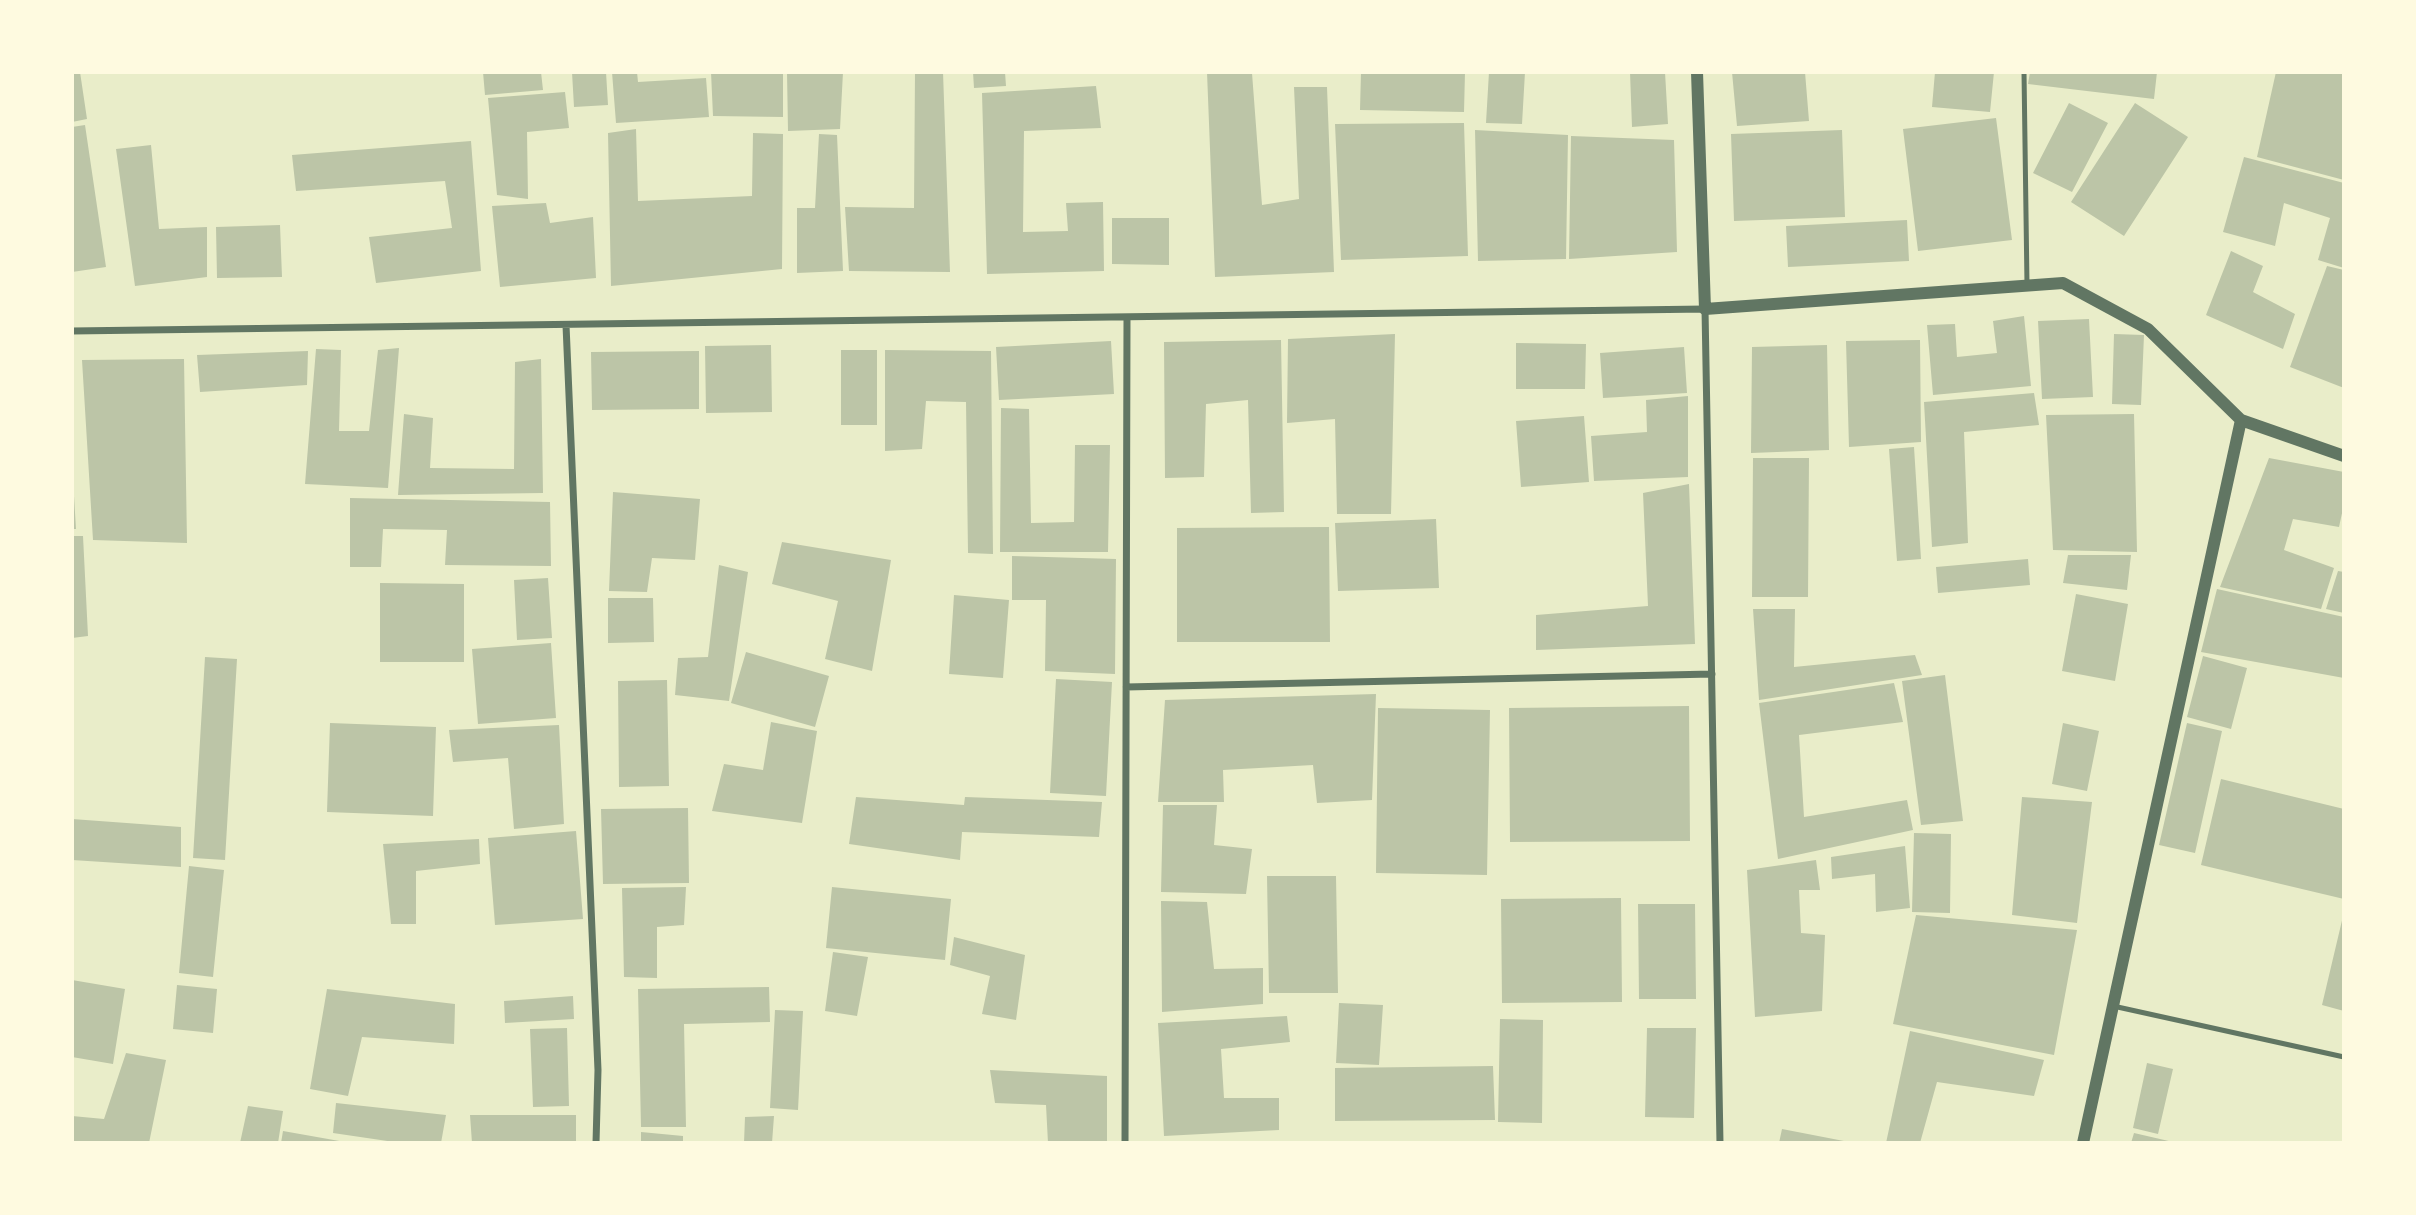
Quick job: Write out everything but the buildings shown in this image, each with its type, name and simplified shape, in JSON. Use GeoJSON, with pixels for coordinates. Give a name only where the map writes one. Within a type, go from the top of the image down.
{"type":"FeatureCollection","features":[{"type":"Feature","properties":{"kind":"street"},"geometry":{"type":"LineString","coordinates":[[1697,72],[1705,309],[1720,1143]]}},
{"type":"Feature","properties":{"kind":"street"},"geometry":{"type":"LineString","coordinates":[[72,331],[1705,309],[2063,283],[2148,329],[2241,420],[2344,456]]}},
{"type":"Feature","properties":{"kind":"street"},"geometry":{"type":"LineString","coordinates":[[1125,1143],[1127,317]]}},
{"type":"Feature","properties":{"kind":"street"},"geometry":{"type":"LineString","coordinates":[[566,325],[598,1070],[596,1143]]}},
{"type":"Feature","properties":{"kind":"street"},"geometry":{"type":"LineString","coordinates":[[2083,1143],[2241,420]]}},
{"type":"Feature","properties":{"kind":"street"},"geometry":{"type":"LineString","coordinates":[[1126,687],[1712,674]]}},
{"type":"Feature","properties":{"kind":"lane"},"geometry":{"type":"LineString","coordinates":[[2024,72],[2027,285]]}},
{"type":"Feature","properties":{"kind":"lane"},"geometry":{"type":"LineString","coordinates":[[2113,1006],[2344,1056]]}}]}
